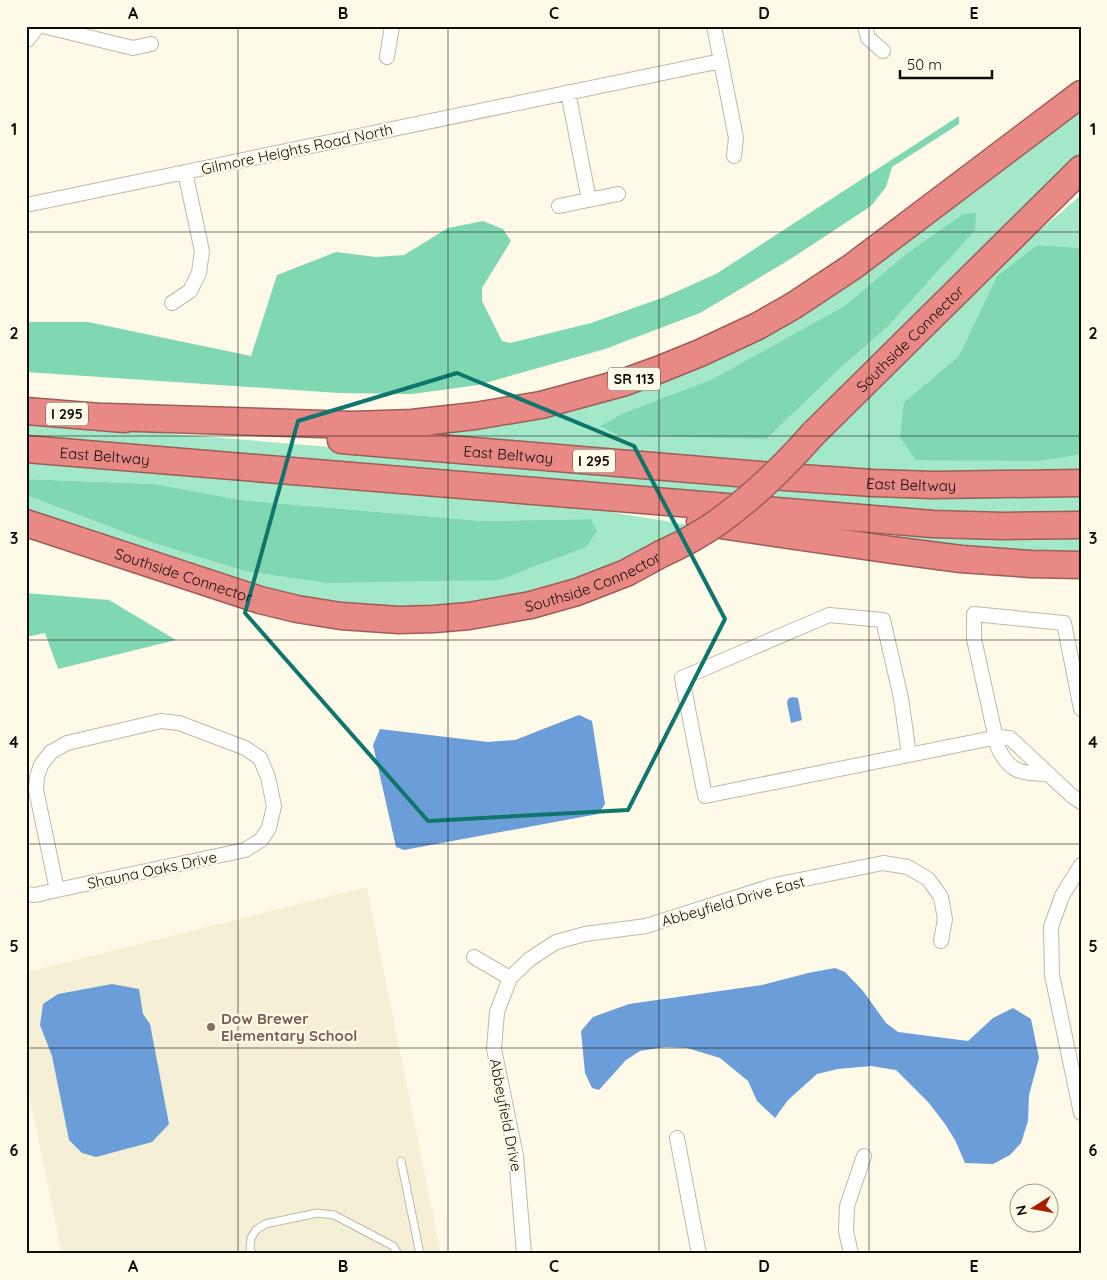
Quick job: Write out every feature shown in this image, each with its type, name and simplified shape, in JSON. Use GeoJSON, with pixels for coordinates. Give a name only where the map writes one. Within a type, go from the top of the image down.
{"type":"FeatureCollection","features":[{"type":"Feature","properties":{"kind":"highway"},"geometry":{"type":"LineString","coordinates":[[898,233],[999,142],[1081,73]]}},
{"type":"Feature","properties":{"kind":"highway","name":"SR 113"},"geometry":{"type":"LineString","coordinates":[[108,417],[352,425],[412,423],[474,416],[541,405],[622,383],[700,353],[758,326],[793,306],[852,267],[1081,94]]}},
{"type":"Feature","properties":{"kind":"highway","name":"Southside Connector"},"geometry":{"type":"LineString","coordinates":[[26,522],[260,600],[297,609],[341,616],[399,620],[434,620],[470,616],[530,605],[585,589],[626,573],[685,543],[718,522],[750,498],[1081,168]]}},
{"type":"Feature","properties":{"kind":"highway"},"geometry":{"type":"LineString","coordinates":[[1039,210],[1081,184]]}},
{"type":"Feature","properties":{"kind":"highway","name":"East Beltway"},"geometry":{"type":"LineString","coordinates":[[26,410],[302,437],[873,483],[934,485],[1081,483]]}},
{"type":"Feature","properties":{"kind":"highway","name":"East Beltway"},"geometry":{"type":"LineString","coordinates":[[26,449],[933,524],[1004,526],[1081,525]]}},
{"type":"Feature","properties":{"kind":"highway"},"geometry":{"type":"LineString","coordinates":[[554,493],[673,518],[892,550],[962,559],[1031,564],[1081,565]]}},
{"type":"Feature","properties":{"kind":"street"},"geometry":{"type":"LineString","coordinates":[[26,37],[34,26]]}},
{"type":"Feature","properties":{"kind":"street"},"geometry":{"type":"LineString","coordinates":[[43,26],[133,48],[151,44]]}},
{"type":"Feature","properties":{"kind":"street"},"geometry":{"type":"LineString","coordinates":[[387,57],[392,26]]}},
{"type":"Feature","properties":{"kind":"street"},"geometry":{"type":"LineString","coordinates":[[714,26],[736,138],[734,156]]}},
{"type":"Feature","properties":{"kind":"street"},"geometry":{"type":"LineString","coordinates":[[865,26],[868,38],[883,51]]}},
{"type":"Feature","properties":{"kind":"street","name":"Gilmore Heights Road North"},"geometry":{"type":"LineString","coordinates":[[26,205],[721,61]]}},
{"type":"Feature","properties":{"kind":"street"},"geometry":{"type":"LineString","coordinates":[[568,92],[589,200]]}},
{"type":"Feature","properties":{"kind":"street"},"geometry":{"type":"LineString","coordinates":[[172,303],[190,291],[200,273],[202,251],[185,172]]}},
{"type":"Feature","properties":{"kind":"street"},"geometry":{"type":"LineString","coordinates":[[559,206],[618,194]]}},
{"type":"Feature","properties":{"kind":"street"},"geometry":{"type":"LineString","coordinates":[[1049,774],[1027,773],[1012,768],[1003,758],[998,748],[974,639],[974,614],[1064,623],[1081,710]]}},
{"type":"Feature","properties":{"kind":"street"},"geometry":{"type":"LineString","coordinates":[[910,755],[901,698],[883,620],[829,616],[682,678],[705,796],[910,755],[995,737],[1010,738],[1049,774],[1078,796]]}},
{"type":"Feature","properties":{"kind":"street","name":"Shauna Oaks Drive"},"geometry":{"type":"LineString","coordinates":[[26,894],[35,895],[245,850],[261,840],[269,828],[274,806],[268,776],[260,758],[245,748],[179,723],[161,721],[67,743],[51,752],[41,765],[37,777],[36,790],[57,890]]}},
{"type":"Feature","properties":{"kind":"street","name":"Abbeyfield Drive East"},"geometry":{"type":"LineString","coordinates":[[510,978],[530,959],[556,942],[585,934],[646,926],[775,885],[883,863],[908,867],[928,879],[941,897],[944,911],[945,919],[941,941]]}},
{"type":"Feature","properties":{"kind":"street"},"geometry":{"type":"LineString","coordinates":[[1081,865],[1076,870],[1062,896],[1051,927],[1052,975],[1081,1113]]}},
{"type":"Feature","properties":{"kind":"street"},"geometry":{"type":"LineString","coordinates":[[474,957],[510,978]]}},
{"type":"Feature","properties":{"kind":"street","name":"Abbeyfield Drive"},"geometry":{"type":"LineString","coordinates":[[510,978],[498,1012],[494,1049],[516,1156],[524,1254]]}},
{"type":"Feature","properties":{"kind":"street"},"geometry":{"type":"LineString","coordinates":[[677,1138],[699,1254]]}},
{"type":"Feature","properties":{"kind":"street"},"geometry":{"type":"LineString","coordinates":[[851,1254],[846,1231],[847,1206],[864,1156]]}},
{"type":"Feature","properties":{"kind":"lane"},"geometry":{"type":"LineString","coordinates":[[401,1161],[420,1254]]}},
{"type":"Feature","properties":{"kind":"lane"},"geometry":{"type":"LineString","coordinates":[[253,1254],[250,1250],[251,1238],[256,1230],[265,1224],[316,1213],[334,1215],[393,1246],[398,1254]]}},
{"type":"Feature","properties":{"kind":"highlighted area"},"geometry":{"type":"Polygon","coordinates":[[[457,373],[634,446],[725,619],[628,810],[428,821],[245,613],[298,421],[457,373]]]}},
{"type":"Feature","properties":{"kind":"shaded area","name":"Dow Brewer Elementary School"},"geometry":{"type":"Polygon","coordinates":[[[367,887],[441,1254],[62,1254],[26,1081],[26,972],[367,887]]]}},
{"type":"Feature","properties":{"kind":"green space"},"geometry":{"type":"Polygon","coordinates":[[[1081,109],[1081,159],[768,464],[445,438],[445,431],[805,313],[867,272],[1081,109]]]}},
{"type":"Feature","properties":{"kind":"green space"},"geometry":{"type":"Polygon","coordinates":[[[959,116],[959,124],[892,167],[886,187],[871,206],[789,260],[700,313],[605,349],[478,385],[412,394],[339,393],[26,372],[26,322],[88,322],[251,356],[277,275],[336,252],[376,257],[404,255],[448,228],[483,221],[503,229],[511,241],[482,288],[482,301],[502,341],[510,343],[591,323],[662,298],[716,274],[959,116]]]}},
{"type":"Feature","properties":{"kind":"green space"},"geometry":{"type":"Polygon","coordinates":[[[1081,195],[1081,248],[1037,245],[997,276],[958,357],[904,402],[1038,461],[1081,455],[1081,470],[932,473],[801,465],[1025,243],[1081,195]]]}},
{"type":"Feature","properties":{"kind":"green space"},"geometry":{"type":"Polygon","coordinates":[[[976,213],[975,230],[886,328],[840,368],[766,439],[618,435],[600,426],[624,413],[711,380],[845,306],[905,255],[963,214],[976,213]]]}},
{"type":"Feature","properties":{"kind":"green space"},"geometry":{"type":"Polygon","coordinates":[[[1037,245],[1081,248],[1081,455],[1038,461],[916,460],[900,437],[904,402],[958,357],[997,276],[1037,245]]]}},
{"type":"Feature","properties":{"kind":"green space"},"geometry":{"type":"Polygon","coordinates":[[[26,422],[751,480],[725,501],[26,442],[26,422]]]}},
{"type":"Feature","properties":{"kind":"green space"},"geometry":{"type":"Polygon","coordinates":[[[26,457],[550,502],[689,525],[651,549],[547,592],[436,611],[314,604],[26,513],[26,495],[150,542],[244,571],[325,583],[591,519],[482,521],[240,500],[156,484],[26,479],[26,457]]]}},
{"type":"Feature","properties":{"kind":"green space"},"geometry":{"type":"Polygon","coordinates":[[[26,479],[156,484],[240,500],[482,521],[591,519],[597,531],[586,547],[499,580],[325,583],[244,571],[150,542],[26,495],[26,479]]]}},
{"type":"Feature","properties":{"kind":"green space"},"geometry":{"type":"Polygon","coordinates":[[[781,484],[1081,492],[1081,518],[1049,519],[762,501],[781,484]]]}},
{"type":"Feature","properties":{"kind":"green space"},"geometry":{"type":"Polygon","coordinates":[[[896,534],[942,537],[1081,538],[1081,561],[895,546],[896,534]]]}},
{"type":"Feature","properties":{"kind":"green space"},"geometry":{"type":"Polygon","coordinates":[[[26,593],[109,600],[176,640],[58,669],[45,633],[26,637],[26,593]]]}},
{"type":"Feature","properties":{"kind":"water"},"geometry":{"type":"Polygon","coordinates":[[[792,697],[798,698],[802,720],[791,723],[787,703],[788,699],[792,697]]]}},
{"type":"Feature","properties":{"kind":"water"},"geometry":{"type":"Polygon","coordinates":[[[579,715],[592,721],[605,804],[598,814],[404,850],[396,847],[373,745],[380,729],[488,742],[515,740],[579,715]]]}},
{"type":"Feature","properties":{"kind":"water"},"geometry":{"type":"Polygon","coordinates":[[[835,968],[845,972],[863,991],[886,1023],[898,1032],[968,1041],[993,1018],[1013,1008],[1031,1019],[1039,1058],[1029,1095],[1028,1121],[1021,1143],[1010,1155],[993,1164],[965,1163],[955,1140],[945,1124],[929,1103],[896,1070],[871,1066],[838,1069],[817,1074],[788,1100],[775,1118],[757,1101],[748,1081],[720,1058],[687,1048],[665,1047],[640,1051],[626,1060],[599,1090],[592,1088],[585,1073],[581,1031],[593,1017],[629,1004],[762,985],[835,968]]]}},
{"type":"Feature","properties":{"kind":"water"},"geometry":{"type":"Polygon","coordinates":[[[112,984],[139,989],[143,1014],[150,1024],[169,1124],[152,1142],[96,1157],[82,1153],[69,1140],[52,1056],[40,1025],[43,1004],[58,994],[112,984]]]}},
{"type":"Feature","properties":{"kind":"place","name":"Dow Brewer Elementary School"},"geometry":{"type":"Point","coordinates":[211,1027]}}]}
